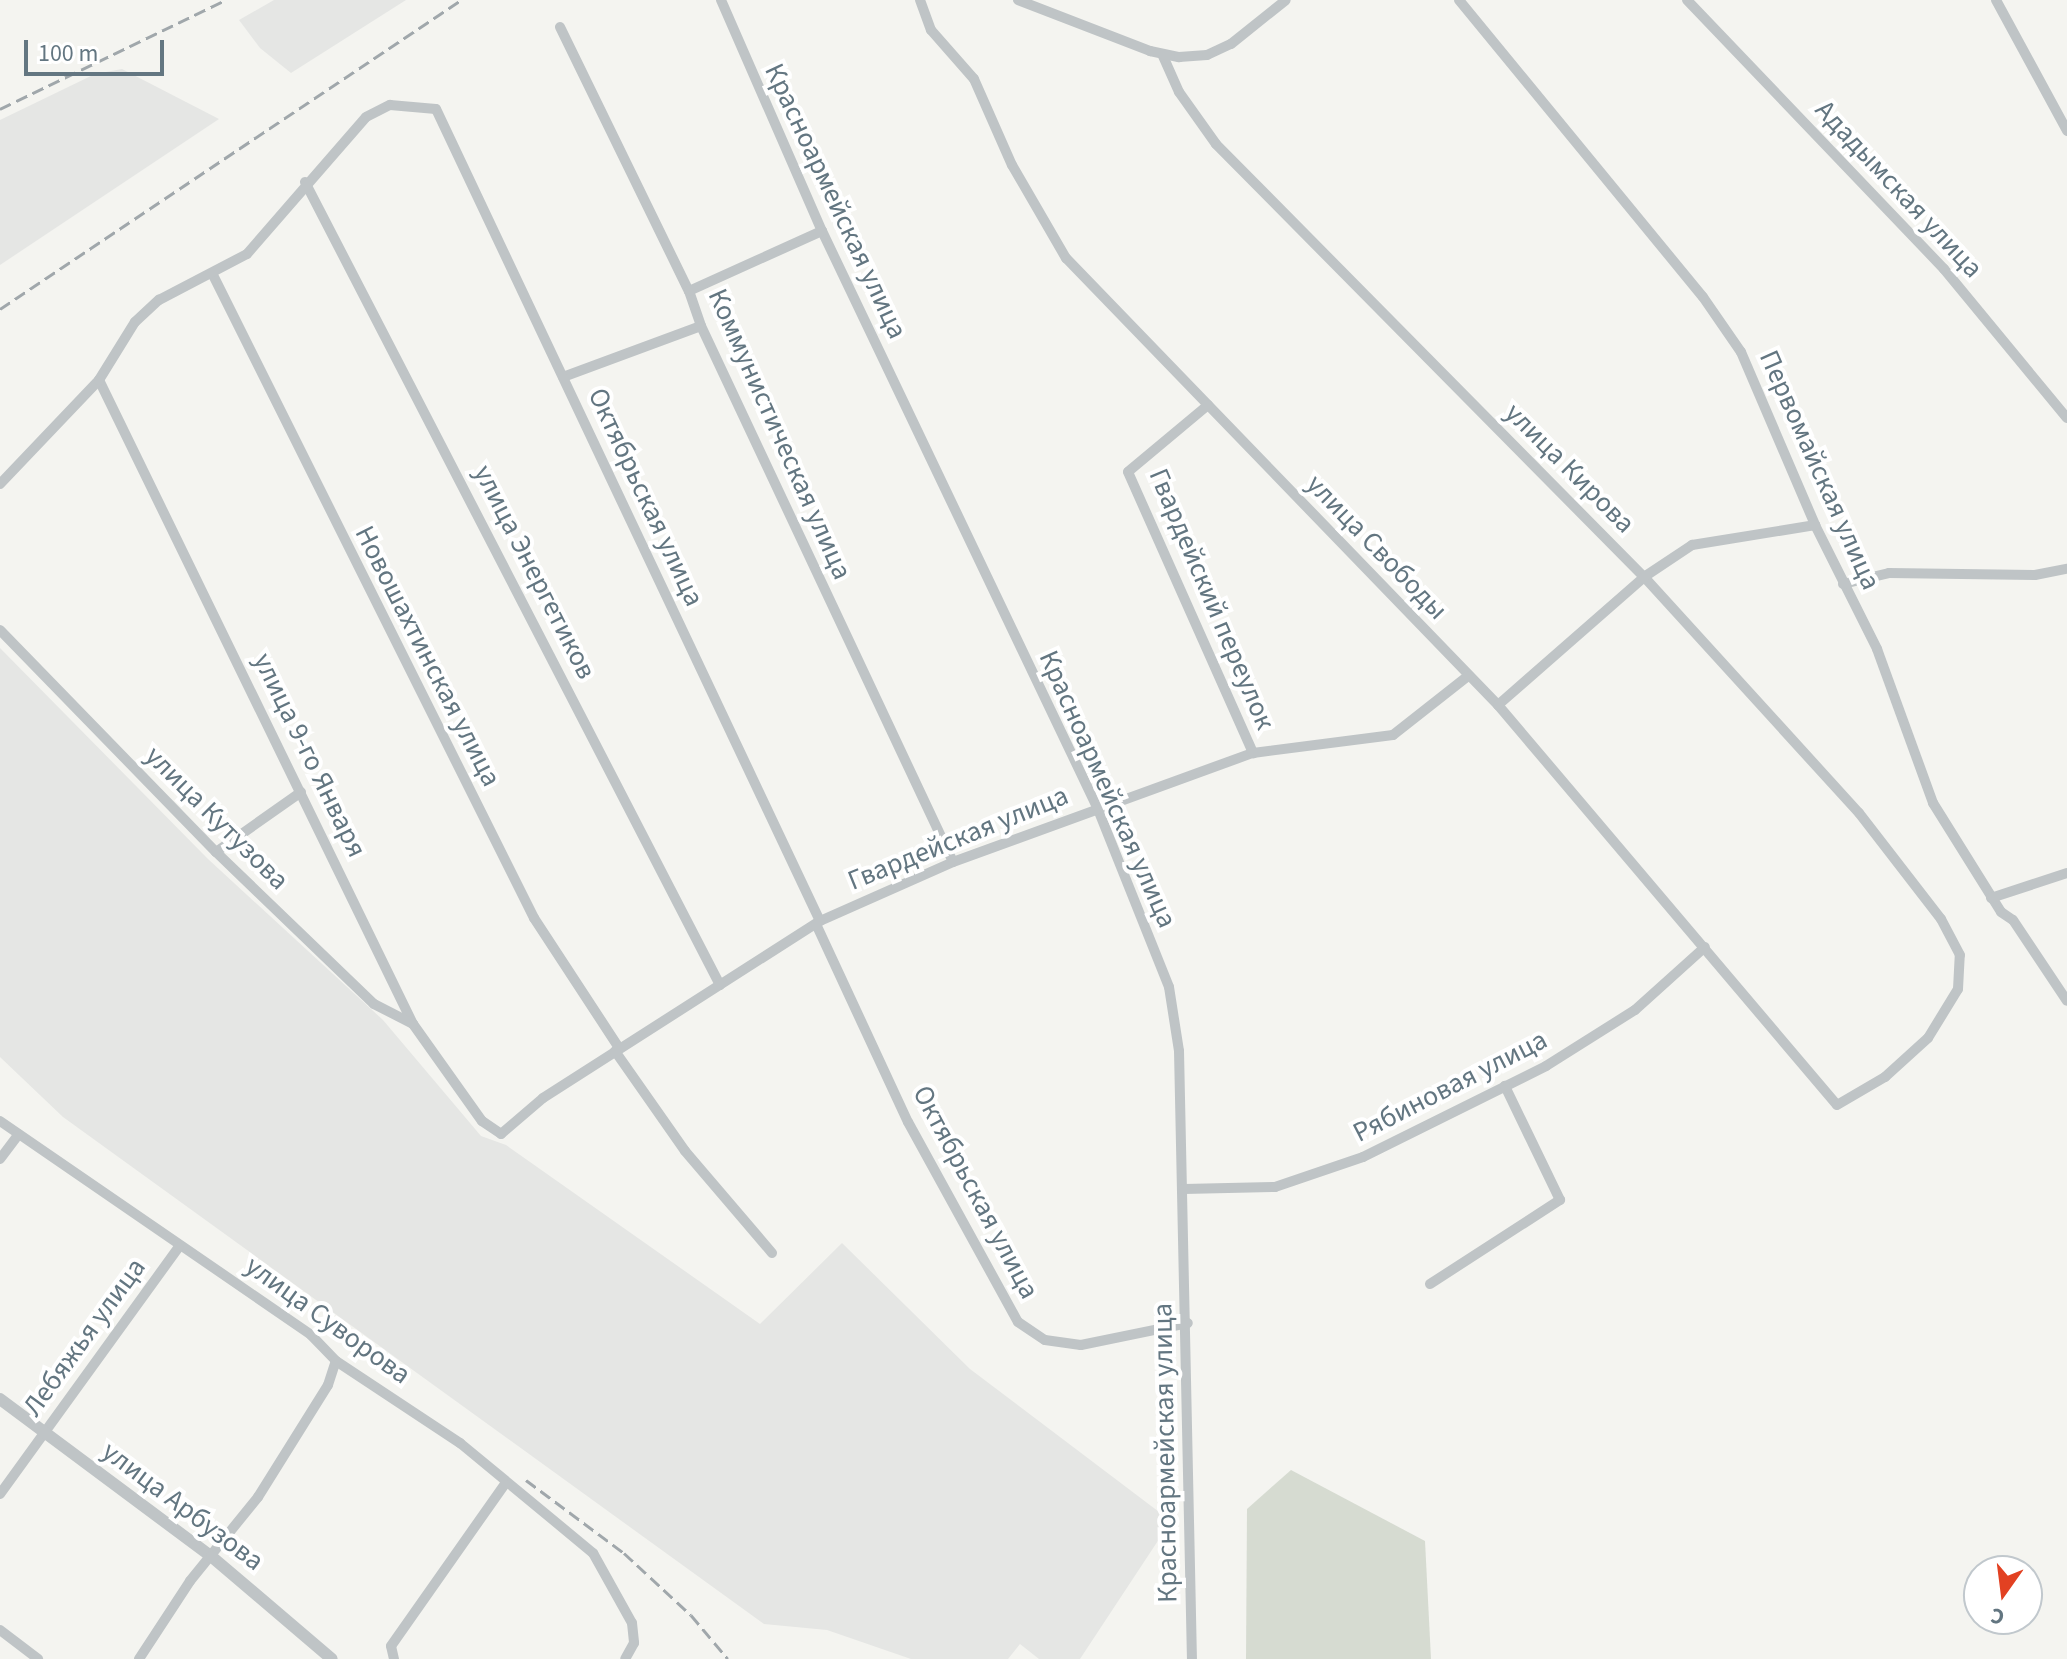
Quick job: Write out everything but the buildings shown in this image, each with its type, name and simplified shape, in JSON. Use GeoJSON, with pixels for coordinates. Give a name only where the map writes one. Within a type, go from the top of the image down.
{"type":"FeatureCollection","features":[{"type":"Feature","properties":{"kind":"street","name":"Красноармейская улица"},"geometry":{"type":"LineString","coordinates":[[721,0],[822,231],[1097,807],[1174,1008],[1188,1323],[1192,1659]]}},
{"type":"Feature","properties":{"kind":"street","name":"улица Свободы"},"geometry":{"type":"LineString","coordinates":[[920,0],[931,30],[974,79],[1012,165],[1066,258],[1498,705],[1837,1105]]}},
{"type":"Feature","properties":{"kind":"street"},"geometry":{"type":"LineString","coordinates":[[1018,0],[1163,56],[1207,55],[1231,44],[1286,0]]}},
{"type":"Feature","properties":{"kind":"street","name":"Первомайская улица"},"geometry":{"type":"LineString","coordinates":[[1459,0],[1703,297],[1741,352],[1815,525],[1877,649],[1933,803],[1991,898],[2067,1001]]}},
{"type":"Feature","properties":{"kind":"street","name":"Ададымская улица"},"geometry":{"type":"LineString","coordinates":[[1687,0],[1944,269],[2067,418]]}},
{"type":"Feature","properties":{"kind":"street"},"geometry":{"type":"LineString","coordinates":[[1996,0],[2067,131]]}},
{"type":"Feature","properties":{"kind":"street","name":"Коммунистическая улица"},"geometry":{"type":"LineString","coordinates":[[560,27],[689,291],[701,326],[953,862]]}},
{"type":"Feature","properties":{"kind":"street","name":"улица Кирова"},"geometry":{"type":"LineString","coordinates":[[1163,56],[1179,92],[1216,144],[1644,577],[1859,813],[1941,919],[1960,955],[1958,989],[1949,1011],[1885,1077],[1837,1105]]}},
{"type":"Feature","properties":{"kind":"street","name":"Октябрьская улица"},"geometry":{"type":"LineString","coordinates":[[305,182],[366,117],[390,105],[420,104],[436,109],[451,135],[818,922],[908,1122],[1018,1322],[1045,1340],[1081,1345],[1188,1323]]}},
{"type":"Feature","properties":{"kind":"street"},"geometry":{"type":"LineString","coordinates":[[0,484],[99,380],[143,314],[159,300],[213,275],[247,254],[305,182]]}},
{"type":"Feature","properties":{"kind":"street","name":"улица Энергетиков"},"geometry":{"type":"LineString","coordinates":[[305,182],[720,985]]}},
{"type":"Feature","properties":{"kind":"street"},"geometry":{"type":"LineString","coordinates":[[689,291],[822,231]]}},
{"type":"Feature","properties":{"kind":"street","name":"Новошахтинская улица"},"geometry":{"type":"LineString","coordinates":[[213,275],[534,918],[685,1151],[772,1253]]}},
{"type":"Feature","properties":{"kind":"street"},"geometry":{"type":"LineString","coordinates":[[563,377],[701,326]]}},
{"type":"Feature","properties":{"kind":"street","name":"улица 9-го Января"},"geometry":{"type":"LineString","coordinates":[[99,380],[413,1024],[482,1121],[501,1134]]}},
{"type":"Feature","properties":{"kind":"street","name":"Гвардейский переулок"},"geometry":{"type":"LineString","coordinates":[[1208,405],[1128,472],[1253,753]]}},
{"type":"Feature","properties":{"kind":"street"},"geometry":{"type":"LineString","coordinates":[[1498,705],[1644,577],[1704,541],[1789,534],[1815,525]]}},
{"type":"Feature","properties":{"kind":"street"},"geometry":{"type":"LineString","coordinates":[[1843,584],[1889,573],[2035,575],[2067,569]]}},
{"type":"Feature","properties":{"kind":"street","name":"улица Кутузова"},"geometry":{"type":"LineString","coordinates":[[0,630],[216,852],[374,1004],[413,1024]]}},
{"type":"Feature","properties":{"kind":"street","name":"Гвардейская улица"},"geometry":{"type":"LineString","coordinates":[[501,1134],[543,1098],[818,922],[953,862],[1097,807],[1253,753],[1382,739],[1468,676]]}},
{"type":"Feature","properties":{"kind":"street"},"geometry":{"type":"LineString","coordinates":[[216,852],[301,792]]}},
{"type":"Feature","properties":{"kind":"street"},"geometry":{"type":"LineString","coordinates":[[1991,898],[2067,873]]}},
{"type":"Feature","properties":{"kind":"street","name":"Рябиновая улица"},"geometry":{"type":"LineString","coordinates":[[1184,1189],[1302,1182],[1505,1086],[1635,1010],[1705,947]]}},
{"type":"Feature","properties":{"kind":"street"},"geometry":{"type":"LineString","coordinates":[[1430,1284],[1560,1200],[1505,1086]]}},
{"type":"Feature","properties":{"kind":"street","name":"улица Суворова"},"geometry":{"type":"LineString","coordinates":[[0,1121],[178,1248],[311,1335],[336,1361],[460,1443],[505,1484],[593,1553],[610,1579],[635,1634],[625,1659]]}},
{"type":"Feature","properties":{"kind":"street"},"geometry":{"type":"LineString","coordinates":[[0,1159],[19,1134]]}},
{"type":"Feature","properties":{"kind":"street","name":"Лебяжья улица"},"geometry":{"type":"LineString","coordinates":[[0,1494],[178,1248]]}},
{"type":"Feature","properties":{"kind":"street"},"geometry":{"type":"LineString","coordinates":[[139,1659],[164,1617],[212,1557],[291,1447],[336,1361]]}},
{"type":"Feature","properties":{"kind":"street","name":"улица Арбузова"},"geometry":{"type":"LineString","coordinates":[[0,1399],[212,1557],[332,1659]]}},
{"type":"Feature","properties":{"kind":"street"},"geometry":{"type":"LineString","coordinates":[[394,1659],[391,1646],[505,1484]]}},
{"type":"Feature","properties":{"kind":"street"},"geometry":{"type":"LineString","coordinates":[[0,1630],[38,1659]]}},
{"type":"Feature","properties":{"kind":"shaded area"},"geometry":{"type":"Polygon","coordinates":[[[274,0],[406,0],[291,73],[260,48],[239,20],[274,0]]]}},
{"type":"Feature","properties":{"kind":"shaded area"},"geometry":{"type":"Polygon","coordinates":[[[122,69],[219,119],[0,265],[0,120],[95,74],[122,69]]]}},
{"type":"Feature","properties":{"kind":"shaded area"},"geometry":{"type":"Polygon","coordinates":[[[0,648],[208,859],[383,1020],[481,1136],[506,1145],[760,1324],[842,1243],[970,1369],[1171,1521],[1080,1659],[1039,1659],[1020,1644],[1008,1659],[911,1659],[827,1630],[764,1624],[63,1117],[0,1057],[0,648]]]}},
{"type":"Feature","properties":{"kind":"shaded area"},"geometry":{"type":"Polygon","coordinates":[[[1291,1470],[1425,1541],[1431,1659],[1246,1659],[1247,1509],[1291,1470]]]}},
{"type":"Feature","properties":{"kind":"railway"},"geometry":{"type":"LineString","coordinates":[[0,109],[225,0]]}},
{"type":"Feature","properties":{"kind":"railway"},"geometry":{"type":"LineString","coordinates":[[0,309],[461,0]]}},
{"type":"Feature","properties":{"kind":"railway"},"geometry":{"type":"LineString","coordinates":[[526,1480],[624,1553],[691,1615],[728,1659]]}}]}
